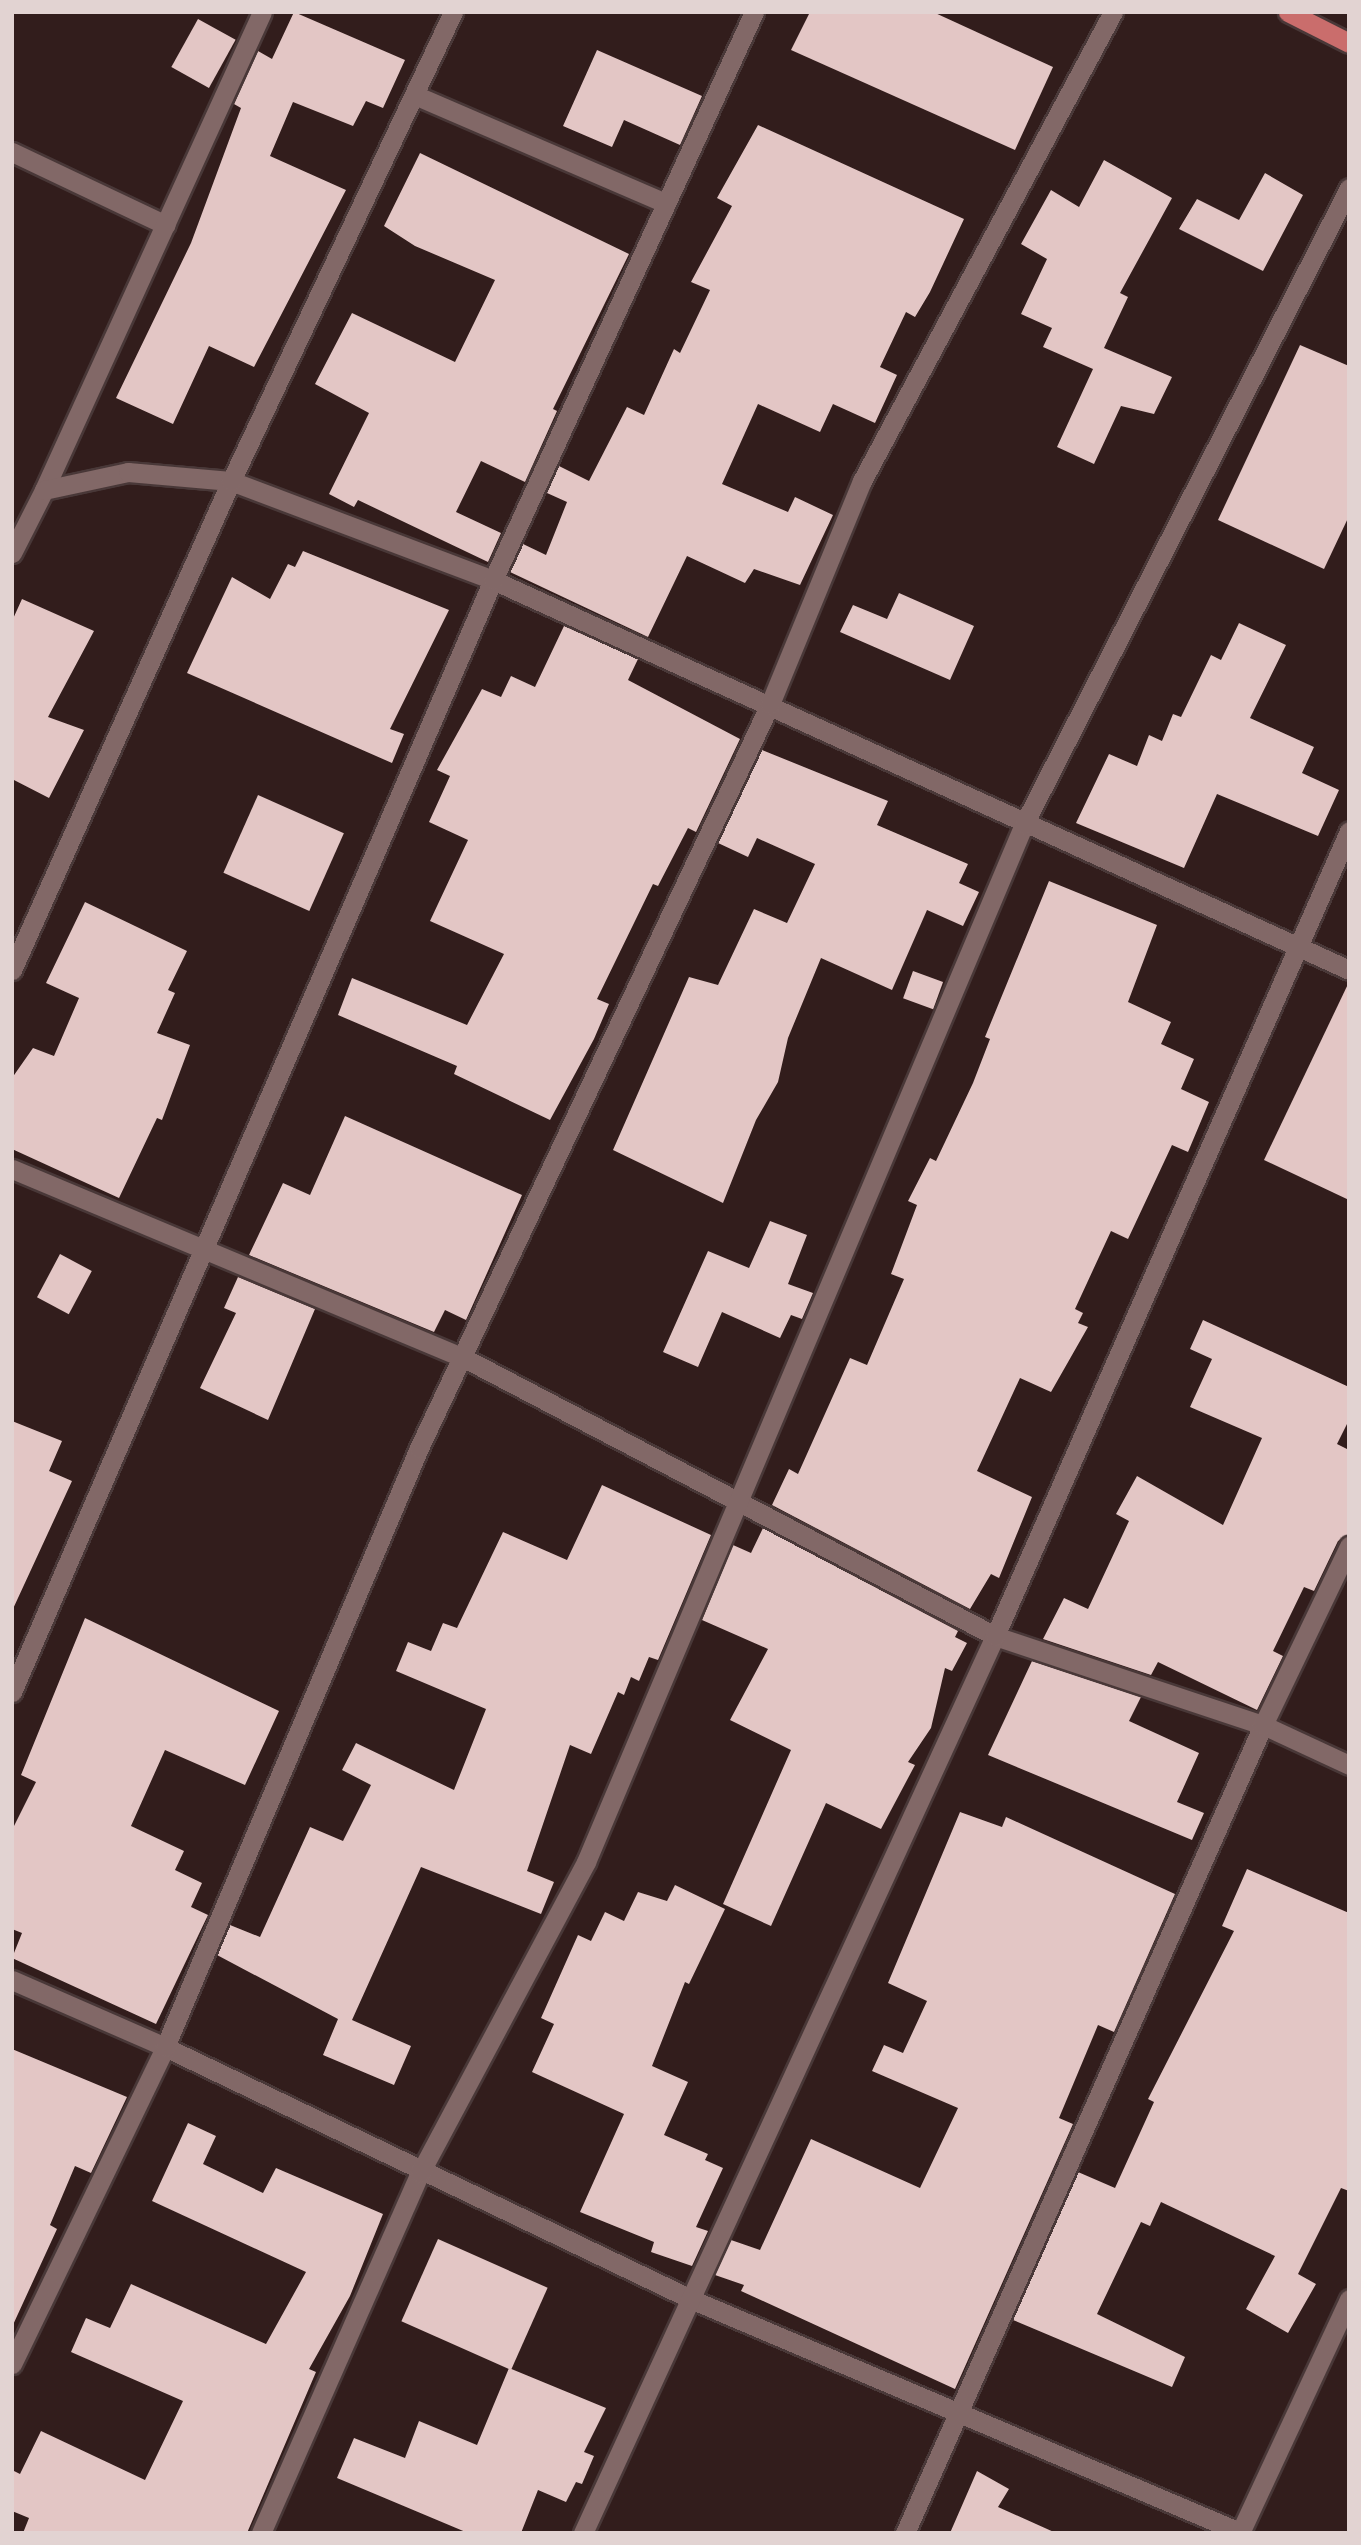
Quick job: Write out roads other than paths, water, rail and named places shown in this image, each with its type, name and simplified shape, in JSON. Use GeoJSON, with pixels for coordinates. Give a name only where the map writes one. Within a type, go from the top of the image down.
{"type":"FeatureCollection","features":[{"type":"Feature","properties":{"kind":"highway"},"geometry":{"type":"LineString","coordinates":[[1288,12],[1349,43]]}},
{"type":"Feature","properties":{"kind":"street"},"geometry":{"type":"LineString","coordinates":[[12,553],[44,490],[166,226],[262,12]]}},
{"type":"Feature","properties":{"kind":"street"},"geometry":{"type":"LineString","coordinates":[[12,971],[231,481],[418,96],[453,12]]}},
{"type":"Feature","properties":{"kind":"street"},"geometry":{"type":"LineString","coordinates":[[12,1692],[493,580],[754,12]]}},
{"type":"Feature","properties":{"kind":"street"},"geometry":{"type":"LineString","coordinates":[[12,2364],[165,2047],[419,1448],[464,1358],[770,704],[862,481],[1113,12]]}},
{"type":"Feature","properties":{"kind":"street"},"geometry":{"type":"LineString","coordinates":[[418,96],[666,203]]}},
{"type":"Feature","properties":{"kind":"street"},"geometry":{"type":"LineString","coordinates":[[12,152],[166,226]]}},
{"type":"Feature","properties":{"kind":"street"},"geometry":{"type":"LineString","coordinates":[[261,2533],[420,2173],[586,1862],[1024,824],[1349,188]]}},
{"type":"Feature","properties":{"kind":"street"},"geometry":{"type":"LineString","coordinates":[[44,490],[128,472],[231,481],[493,580],[1349,970]]}},
{"type":"Feature","properties":{"kind":"street"},"geometry":{"type":"LineString","coordinates":[[583,2533],[693,2300],[995,1636],[1349,831]]}},
{"type":"Feature","properties":{"kind":"street"},"geometry":{"type":"LineString","coordinates":[[12,1169],[201,1251],[464,1358],[740,1499],[995,1636],[1263,1725],[1349,1765]]}},
{"type":"Feature","properties":{"kind":"street"},"geometry":{"type":"LineString","coordinates":[[905,2533],[1263,1725],[1349,1546]]}},
{"type":"Feature","properties":{"kind":"street"},"geometry":{"type":"LineString","coordinates":[[12,1980],[165,2047],[420,2173],[693,2300],[961,2411],[1241,2533],[1349,2299]]}}]}
